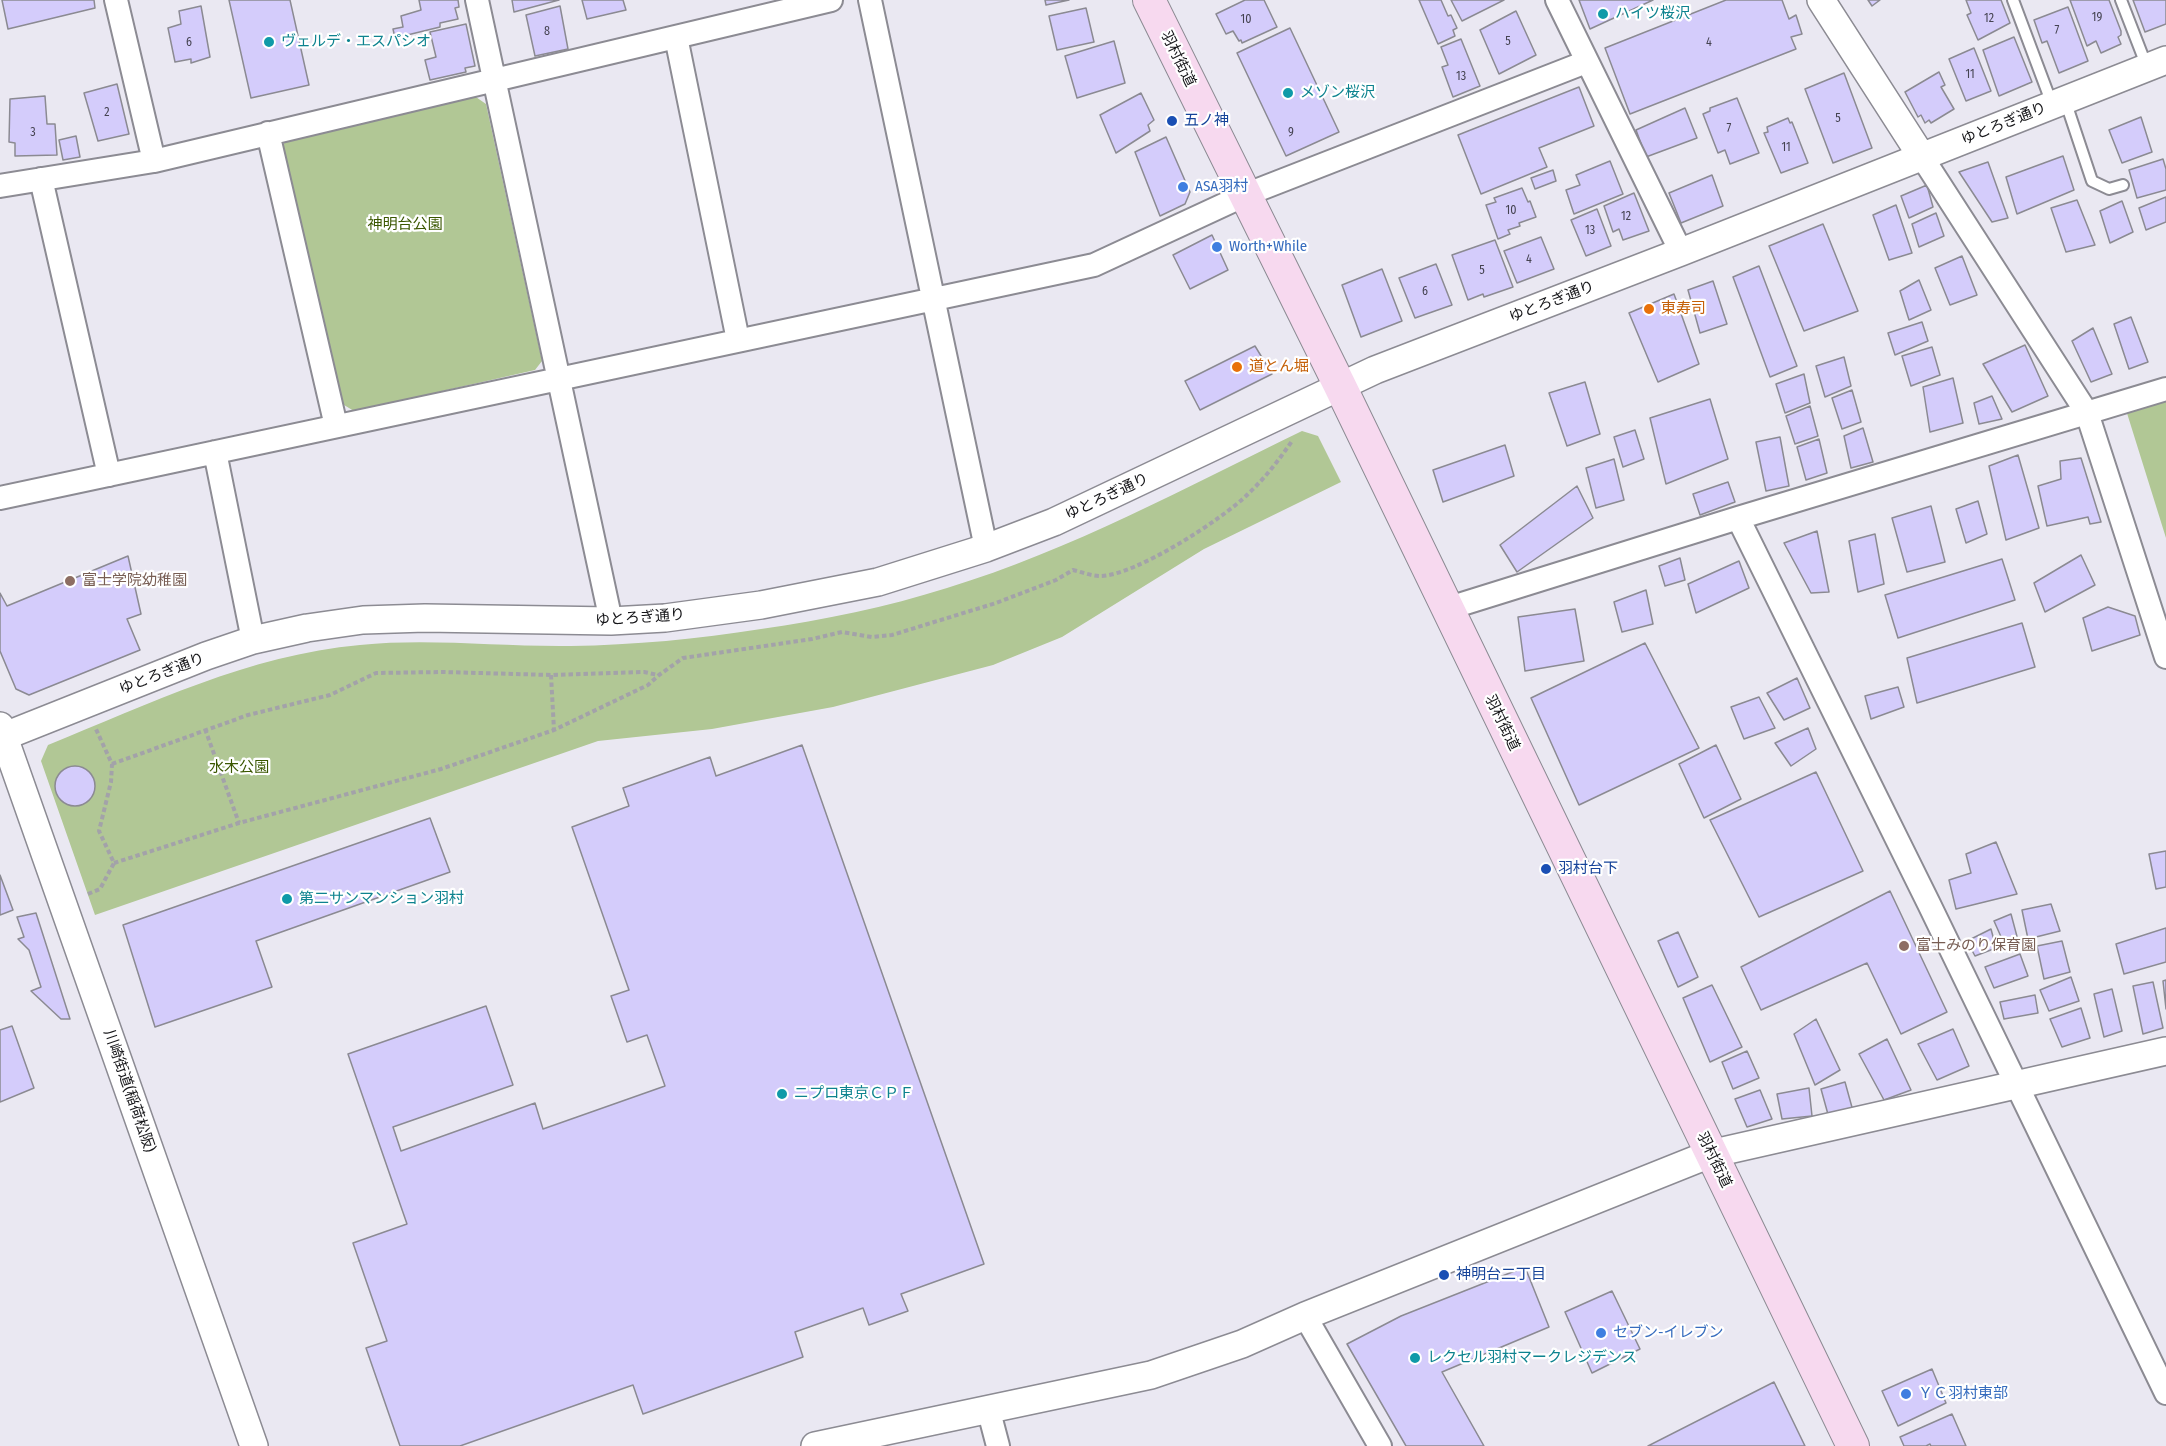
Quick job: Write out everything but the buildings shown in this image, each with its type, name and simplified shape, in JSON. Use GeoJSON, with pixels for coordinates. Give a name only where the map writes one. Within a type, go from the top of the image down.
{"type":"FeatureCollection","features":[{"type":"Feature","properties":{"kind":"main road","name":"羽村街道"},"geometry":{"type":"LineString","coordinates":[[1149,0],[1340,386],[1853,1446]]}},
{"type":"Feature","properties":{"kind":"street"},"geometry":{"type":"LineString","coordinates":[[116,0],[154,161]]}},
{"type":"Feature","properties":{"kind":"street"},"geometry":{"type":"LineString","coordinates":[[477,0],[611,621]]}},
{"type":"Feature","properties":{"kind":"street"},"geometry":{"type":"LineString","coordinates":[[0,186],[154,161],[831,0]]}},
{"type":"Feature","properties":{"kind":"street"},"geometry":{"type":"LineString","coordinates":[[870,0],[986,548]]}},
{"type":"Feature","properties":{"kind":"street"},"geometry":{"type":"LineString","coordinates":[[1557,0],[1681,252]]}},
{"type":"Feature","properties":{"kind":"street"},"geometry":{"type":"LineString","coordinates":[[1821,0],[2087,412],[2164,643]]}},
{"type":"Feature","properties":{"kind":"street"},"geometry":{"type":"LineString","coordinates":[[676,37],[738,340]]}},
{"type":"Feature","properties":{"kind":"street"},"geometry":{"type":"LineString","coordinates":[[0,498],[1094,265],[1245,195],[1586,62]]}},
{"type":"Feature","properties":{"kind":"street","name":"ゆとろぎ通り"},"geometry":{"type":"LineString","coordinates":[[1,734],[206,656],[253,640],[307,628],[363,620],[425,618],[611,621],[665,618],[812,597],[878,582],[986,548],[1034,530],[1093,505],[1375,370],[2156,64]]}},
{"type":"Feature","properties":{"kind":"street"},"geometry":{"type":"LineString","coordinates":[[268,133],[336,426]]}},
{"type":"Feature","properties":{"kind":"street"},"geometry":{"type":"LineString","coordinates":[[41,179],[109,475]]}},
{"type":"Feature","properties":{"kind":"street"},"geometry":{"type":"LineString","coordinates":[[1446,609],[2166,389]]}},
{"type":"Feature","properties":{"kind":"street"},"geometry":{"type":"LineString","coordinates":[[215,452],[253,640]]}},
{"type":"Feature","properties":{"kind":"street"},"geometry":{"type":"LineString","coordinates":[[1738,518],[1929,904],[2166,1394]]}},
{"type":"Feature","properties":{"kind":"street","name":"川崎街道(稲荷松阪)"},"geometry":{"type":"LineString","coordinates":[[1,734],[254,1446]]}},
{"type":"Feature","properties":{"kind":"street"},"geometry":{"type":"LineString","coordinates":[[815,1446],[1174,1369],[1242,1344],[1305,1316],[1710,1154],[2166,1051]]}},
{"type":"Feature","properties":{"kind":"street"},"geometry":{"type":"LineString","coordinates":[[1305,1316],[1380,1446]]}},
{"type":"Feature","properties":{"kind":"street"},"geometry":{"type":"LineString","coordinates":[[988,1408],[998,1446]]}},
{"type":"Feature","properties":{"kind":"lane"},"geometry":{"type":"LineString","coordinates":[[2013,0],[2092,181],[2109,189],[2123,185]]}},
{"type":"Feature","properties":{"kind":"lane"},"geometry":{"type":"LineString","coordinates":[[2121,0],[2156,64]]}},
{"type":"Feature","properties":{"kind":"path"},"geometry":{"type":"LineString","coordinates":[[87,894],[100,889],[114,863],[239,822],[441,769],[554,730],[648,685],[658,675],[683,658],[842,632],[872,637],[892,635],[996,603],[1056,580],[1073,570],[1101,576],[1128,569],[1164,552],[1213,522],[1247,496],[1275,465],[1294,439]]}},
{"type":"Feature","properties":{"kind":"path"},"geometry":{"type":"LineString","coordinates":[[112,764],[248,715],[330,695],[376,673],[551,675],[644,672],[658,675]]}},
{"type":"Feature","properties":{"kind":"path"},"geometry":{"type":"LineString","coordinates":[[551,675],[554,730]]}},
{"type":"Feature","properties":{"kind":"path"},"geometry":{"type":"LineString","coordinates":[[93,723],[112,764],[111,782],[99,831],[114,863]]}},
{"type":"Feature","properties":{"kind":"path"},"geometry":{"type":"LineString","coordinates":[[205,729],[239,822]]}},
{"type":"Feature","properties":{"kind":"green space","name":"神明台公園"},"geometry":{"type":"Polygon","coordinates":[[[473,95],[486,104],[542,361],[535,370],[354,411],[339,402],[281,150],[288,135],[473,95]]]}},
{"type":"Feature","properties":{"kind":"green space"},"geometry":{"type":"Polygon","coordinates":[[[2166,395],[2166,538],[2126,410],[2166,395]]]}},
{"type":"Feature","properties":{"kind":"green space","name":"水木公園"},"geometry":{"type":"Polygon","coordinates":[[[1302,431],[1318,436],[1341,482],[1204,549],[1062,637],[993,665],[833,707],[712,729],[598,741],[95,915],[41,761],[48,745],[162,698],[239,670],[319,650],[413,642],[571,646],[666,641],[737,633],[808,621],[901,601],[993,573],[1039,555],[1128,516],[1302,431]]]}},
{"type":"Feature","properties":{"kind":"place","name":"ハイツ桜沢"},"geometry":{"type":"Point","coordinates":[1603,14]}},
{"type":"Feature","properties":{"kind":"place","name":"ヴェルデ・エスパシオ"},"geometry":{"type":"Point","coordinates":[269,42]}},
{"type":"Feature","properties":{"kind":"place","name":"メゾン桜沢"},"geometry":{"type":"Point","coordinates":[1288,93]}},
{"type":"Feature","properties":{"kind":"place","name":"五ノ神"},"geometry":{"type":"Point","coordinates":[1172,121]}},
{"type":"Feature","properties":{"kind":"place","name":"ASA羽村"},"geometry":{"type":"Point","coordinates":[1183,187]}},
{"type":"Feature","properties":{"kind":"place","name":"Worth+While"},"geometry":{"type":"Point","coordinates":[1217,247]}},
{"type":"Feature","properties":{"kind":"place","name":"東寿司"},"geometry":{"type":"Point","coordinates":[1649,309]}},
{"type":"Feature","properties":{"kind":"place","name":"道とん堀"},"geometry":{"type":"Point","coordinates":[1237,367]}},
{"type":"Feature","properties":{"kind":"place","name":"富士学院幼稚園"},"geometry":{"type":"Point","coordinates":[70,581]}},
{"type":"Feature","properties":{"kind":"place","name":"羽村台下"},"geometry":{"type":"Point","coordinates":[1546,869]}},
{"type":"Feature","properties":{"kind":"place","name":"第二サンマンション羽村"},"geometry":{"type":"Point","coordinates":[287,899]}},
{"type":"Feature","properties":{"kind":"place","name":"富士みのり保育園"},"geometry":{"type":"Point","coordinates":[1904,946]}},
{"type":"Feature","properties":{"kind":"place","name":"ニプロ東京ＣＰＦ"},"geometry":{"type":"Point","coordinates":[782,1094]}},
{"type":"Feature","properties":{"kind":"place","name":"神明台二丁目"},"geometry":{"type":"Point","coordinates":[1444,1275]}},
{"type":"Feature","properties":{"kind":"place","name":"セブン-イレブン"},"geometry":{"type":"Point","coordinates":[1601,1333]}},
{"type":"Feature","properties":{"kind":"place","name":"レクセル羽村マークレジデンス"},"geometry":{"type":"Point","coordinates":[1415,1358]}},
{"type":"Feature","properties":{"kind":"place","name":"ＹＣ羽村東部"},"geometry":{"type":"Point","coordinates":[1906,1394]}}]}
